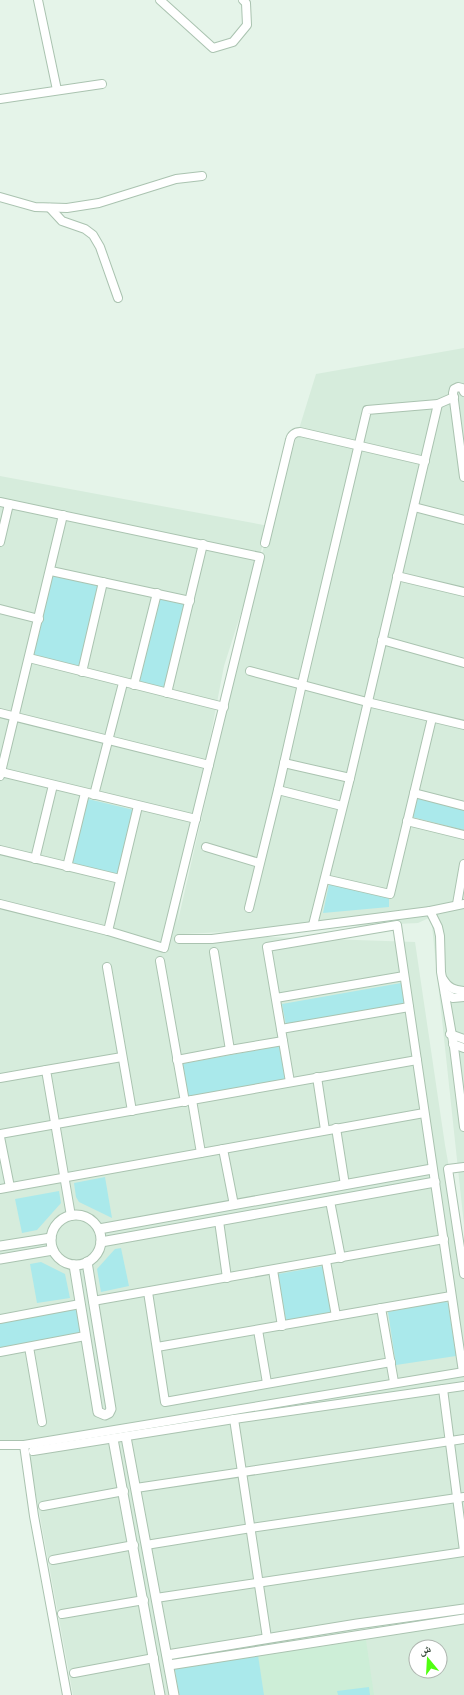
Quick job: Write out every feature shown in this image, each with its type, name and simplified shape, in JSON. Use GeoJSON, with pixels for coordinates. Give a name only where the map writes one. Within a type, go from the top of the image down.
{"type":"FeatureCollection","features":[{"type":"Feature","properties":{"kind":"street"},"geometry":{"type":"LineString","coordinates":[[38,0],[57,90]]}},
{"type":"Feature","properties":{"kind":"street"},"geometry":{"type":"LineString","coordinates":[[160,0],[213,48],[233,42],[247,25],[246,3],[243,0]]}},
{"type":"Feature","properties":{"kind":"street"},"geometry":{"type":"LineString","coordinates":[[0,99],[102,84]]}},
{"type":"Feature","properties":{"kind":"street"},"geometry":{"type":"LineString","coordinates":[[0,196],[35,207],[68,208],[98,203],[176,179],[202,176]]}},
{"type":"Feature","properties":{"kind":"street"},"geometry":{"type":"LineString","coordinates":[[50,208],[62,220],[85,229],[93,235],[100,246],[118,298]]}},
{"type":"Feature","properties":{"kind":"street"},"geometry":{"type":"LineString","coordinates":[[464,392],[462,388],[456,388],[453,391],[464,477]]}},
{"type":"Feature","properties":{"kind":"street"},"geometry":{"type":"LineString","coordinates":[[249,908],[367,410],[438,404],[454,397]]}},
{"type":"Feature","properties":{"kind":"street"},"geometry":{"type":"LineString","coordinates":[[313,925],[350,778],[438,404]]}},
{"type":"Feature","properties":{"kind":"street"},"geometry":{"type":"LineString","coordinates":[[265,543],[292,435],[300,432],[425,461]]}},
{"type":"Feature","properties":{"kind":"street"},"geometry":{"type":"LineString","coordinates":[[0,502],[260,557],[164,948],[108,931],[0,904]]}},
{"type":"Feature","properties":{"kind":"street"},"geometry":{"type":"LineString","coordinates":[[0,542],[9,504]]}},
{"type":"Feature","properties":{"kind":"street"},"geometry":{"type":"LineString","coordinates":[[414,507],[464,520]]}},
{"type":"Feature","properties":{"kind":"street"},"geometry":{"type":"LineString","coordinates":[[63,515],[30,658],[0,774],[53,785],[196,820]]}},
{"type":"Feature","properties":{"kind":"street"},"geometry":{"type":"LineString","coordinates":[[167,693],[203,544]]}},
{"type":"Feature","properties":{"kind":"street"},"geometry":{"type":"LineString","coordinates":[[51,571],[190,601]]}},
{"type":"Feature","properties":{"kind":"street"},"geometry":{"type":"LineString","coordinates":[[397,576],[464,592]]}},
{"type":"Feature","properties":{"kind":"street"},"geometry":{"type":"LineString","coordinates":[[82,672],[103,582]]}},
{"type":"Feature","properties":{"kind":"street"},"geometry":{"type":"LineString","coordinates":[[134,685],[157,593]]}},
{"type":"Feature","properties":{"kind":"street"},"geometry":{"type":"LineString","coordinates":[[0,609],[39,618]]}},
{"type":"Feature","properties":{"kind":"street"},"geometry":{"type":"LineString","coordinates":[[382,640],[464,663]]}},
{"type":"Feature","properties":{"kind":"street"},"geometry":{"type":"LineString","coordinates":[[30,658],[124,683],[224,707]]}},
{"type":"Feature","properties":{"kind":"street"},"geometry":{"type":"LineString","coordinates":[[250,671],[367,702],[464,725]]}},
{"type":"Feature","properties":{"kind":"street"},"geometry":{"type":"LineString","coordinates":[[94,795],[124,683]]}},
{"type":"Feature","properties":{"kind":"street"},"geometry":{"type":"LineString","coordinates":[[0,713],[209,765]]}},
{"type":"Feature","properties":{"kind":"street"},"geometry":{"type":"LineString","coordinates":[[325,879],[390,894],[432,718]]}},
{"type":"Feature","properties":{"kind":"street"},"geometry":{"type":"LineString","coordinates":[[284,763],[350,778]]}},
{"type":"Feature","properties":{"kind":"street"},"geometry":{"type":"LineString","coordinates":[[35,859],[53,785]]}},
{"type":"Feature","properties":{"kind":"street"},"geometry":{"type":"LineString","coordinates":[[278,790],[342,806]]}},
{"type":"Feature","properties":{"kind":"street"},"geometry":{"type":"LineString","coordinates":[[66,867],[85,793]]}},
{"type":"Feature","properties":{"kind":"street"},"geometry":{"type":"LineString","coordinates":[[414,793],[464,806]]}},
{"type":"Feature","properties":{"kind":"street"},"geometry":{"type":"LineString","coordinates":[[108,931],[138,806]]}},
{"type":"Feature","properties":{"kind":"street"},"geometry":{"type":"LineString","coordinates":[[407,821],[464,835]]}},
{"type":"Feature","properties":{"kind":"street"},"geometry":{"type":"LineString","coordinates":[[206,847],[259,863]]}},
{"type":"Feature","properties":{"kind":"street"},"geometry":{"type":"LineString","coordinates":[[0,850],[120,879]]}},
{"type":"Feature","properties":{"kind":"street"},"geometry":{"type":"LineString","coordinates":[[179,939],[212,939],[430,911],[460,904],[464,864]]}},
{"type":"Feature","properties":{"kind":"street"},"geometry":{"type":"LineString","coordinates":[[430,911],[439,932],[442,977],[464,1127]]}},
{"type":"Feature","properties":{"kind":"street"},"geometry":{"type":"LineString","coordinates":[[0,1446],[24,1445],[394,1382],[463,1372],[397,925],[266,947],[290,1082]]}},
{"type":"Feature","properties":{"kind":"street"},"geometry":{"type":"LineString","coordinates":[[214,952],[230,1050]]}},
{"type":"Feature","properties":{"kind":"street"},"geometry":{"type":"LineString","coordinates":[[160,960],[177,1060],[201,1153]]}},
{"type":"Feature","properties":{"kind":"street"},"geometry":{"type":"LineString","coordinates":[[107,967],[132,1111]]}},
{"type":"Feature","properties":{"kind":"street"},"geometry":{"type":"LineString","coordinates":[[276,998],[404,976]]}},
{"type":"Feature","properties":{"kind":"street"},"geometry":{"type":"LineString","coordinates":[[442,977],[447,986],[451,989],[464,991]]}},
{"type":"Feature","properties":{"kind":"street"},"geometry":{"type":"LineString","coordinates":[[445,993],[453,998],[464,997]]}},
{"type":"Feature","properties":{"kind":"street"},"geometry":{"type":"LineString","coordinates":[[281,1029],[409,1007]]}},
{"type":"Feature","properties":{"kind":"street"},"geometry":{"type":"LineString","coordinates":[[450,1034],[464,1039]]}},
{"type":"Feature","properties":{"kind":"street"},"geometry":{"type":"LineString","coordinates":[[177,1060],[283,1041]]}},
{"type":"Feature","properties":{"kind":"street"},"geometry":{"type":"LineString","coordinates":[[453,1044],[464,1048]]}},
{"type":"Feature","properties":{"kind":"street"},"geometry":{"type":"LineString","coordinates":[[0,1078],[122,1057]]}},
{"type":"Feature","properties":{"kind":"street"},"geometry":{"type":"LineString","coordinates":[[10,1187],[0,1135],[417,1060]]}},
{"type":"Feature","properties":{"kind":"street"},"geometry":{"type":"LineString","coordinates":[[46,1070],[71,1216]]}},
{"type":"Feature","properties":{"kind":"street"},"geometry":{"type":"LineString","coordinates":[[317,1077],[325,1130]]}},
{"type":"Feature","properties":{"kind":"street"},"geometry":{"type":"LineString","coordinates":[[0,1189],[424,1113]]}},
{"type":"Feature","properties":{"kind":"street"},"geometry":{"type":"LineString","coordinates":[[336,1128],[345,1184]]}},
{"type":"Feature","properties":{"kind":"street"},"geometry":{"type":"LineString","coordinates":[[224,1149],[234,1205]]}},
{"type":"Feature","properties":{"kind":"street"},"geometry":{"type":"LineString","coordinates":[[464,1167],[448,1169],[460,1222],[464,1274]]}},
{"type":"Feature","properties":{"kind":"street"},"geometry":{"type":"LineString","coordinates":[[99,1229],[432,1169]]}},
{"type":"Feature","properties":{"kind":"street"},"geometry":{"type":"LineString","coordinates":[[101,1242],[434,1182]]}},
{"type":"Feature","properties":{"kind":"street"},"geometry":{"type":"LineString","coordinates":[[330,1201],[341,1258]]}},
{"type":"Feature","properties":{"kind":"street"},"geometry":{"type":"LineString","coordinates":[[78,1215],[90,1219],[99,1229],[101,1242],[98,1252],[87,1262],[74,1265],[60,1258],[53,1250],[51,1238],[56,1226],[65,1218],[78,1215]]}},
{"type":"Feature","properties":{"kind":"street"},"geometry":{"type":"LineString","coordinates":[[218,1221],[227,1278]]}},
{"type":"Feature","properties":{"kind":"street"},"geometry":{"type":"LineString","coordinates":[[0,1246],[51,1238]]}},
{"type":"Feature","properties":{"kind":"street"},"geometry":{"type":"LineString","coordinates":[[93,1301],[444,1239]]}},
{"type":"Feature","properties":{"kind":"street"},"geometry":{"type":"LineString","coordinates":[[0,1259],[53,1250]]}},
{"type":"Feature","properties":{"kind":"street"},"geometry":{"type":"LineString","coordinates":[[326,1261],[336,1316]]}},
{"type":"Feature","properties":{"kind":"street"},"geometry":{"type":"LineString","coordinates":[[74,1265],[98,1412],[105,1415],[109,1413],[111,1409],[87,1262]]}},
{"type":"Feature","properties":{"kind":"street"},"geometry":{"type":"LineString","coordinates":[[273,1270],[282,1326]]}},
{"type":"Feature","properties":{"kind":"street"},"geometry":{"type":"LineString","coordinates":[[148,1292],[165,1402],[391,1362]]}},
{"type":"Feature","properties":{"kind":"street"},"geometry":{"type":"LineString","coordinates":[[157,1347],[451,1296]]}},
{"type":"Feature","properties":{"kind":"street"},"geometry":{"type":"LineString","coordinates":[[0,1319],[80,1304]]}},
{"type":"Feature","properties":{"kind":"street"},"geometry":{"type":"LineString","coordinates":[[382,1308],[394,1382]]}},
{"type":"Feature","properties":{"kind":"street"},"geometry":{"type":"LineString","coordinates":[[258,1330],[267,1383]]}},
{"type":"Feature","properties":{"kind":"street"},"geometry":{"type":"LineString","coordinates":[[0,1352],[85,1336]]}},
{"type":"Feature","properties":{"kind":"street"},"geometry":{"type":"LineString","coordinates":[[28,1346],[42,1422]]}},
{"type":"Feature","properties":{"kind":"street"},"geometry":{"type":"LineString","coordinates":[[34,1451],[464,1386]]}},
{"type":"Feature","properties":{"kind":"street"},"geometry":{"type":"LineString","coordinates":[[156,1598],[464,1551],[461,1497],[450,1441],[443,1389]]}},
{"type":"Feature","properties":{"kind":"street"},"geometry":{"type":"LineString","coordinates":[[234,1420],[267,1638]]}},
{"type":"Feature","properties":{"kind":"street"},"geometry":{"type":"LineString","coordinates":[[126,1437],[174,1695]]}},
{"type":"Feature","properties":{"kind":"street"},"geometry":{"type":"LineString","coordinates":[[113,1439],[139,1572],[160,1695]]}},
{"type":"Feature","properties":{"kind":"street"},"geometry":{"type":"LineString","coordinates":[[136,1488],[464,1439]]}},
{"type":"Feature","properties":{"kind":"street"},"geometry":{"type":"LineString","coordinates":[[24,1445],[34,1516],[67,1695]]}},
{"type":"Feature","properties":{"kind":"street"},"geometry":{"type":"LineString","coordinates":[[43,1506],[124,1491]]}},
{"type":"Feature","properties":{"kind":"street"},"geometry":{"type":"LineString","coordinates":[[146,1545],[461,1497]]}},
{"type":"Feature","properties":{"kind":"street"},"geometry":{"type":"LineString","coordinates":[[53,1560],[134,1545]]}},
{"type":"Feature","properties":{"kind":"street"},"geometry":{"type":"LineString","coordinates":[[139,1572],[151,1570]]}},
{"type":"Feature","properties":{"kind":"street"},"geometry":{"type":"LineString","coordinates":[[62,1614],[144,1600]]}},
{"type":"Feature","properties":{"kind":"street"},"geometry":{"type":"LineString","coordinates":[[167,1655],[357,1624],[464,1609]]}},
{"type":"Feature","properties":{"kind":"street"},"geometry":{"type":"LineString","coordinates":[[169,1665],[359,1634],[464,1619]]}},
{"type":"Feature","properties":{"kind":"street"},"geometry":{"type":"LineString","coordinates":[[357,1624],[359,1634]]}},
{"type":"Feature","properties":{"kind":"street"},"geometry":{"type":"LineString","coordinates":[[74,1673],[154,1658]]}},
{"type":"Feature","properties":{"kind":"shaded area"},"geometry":{"type":"Polygon","coordinates":[[[464,348],[464,904],[447,910],[464,909],[464,1225],[431,917],[418,923],[183,934],[415,942],[445,1145],[464,1252],[464,1695],[73,1695],[26,1441],[0,1445],[0,476],[269,526],[316,374],[464,348]],[[267,533],[224,666],[190,843],[177,925],[267,533]]]}},
{"type":"Feature","properties":{"kind":"shaded area"},"geometry":{"type":"Polygon","coordinates":[[[53,574],[98,585],[79,666],[33,655],[53,574]]]}},
{"type":"Feature","properties":{"kind":"shaded area"},"geometry":{"type":"Polygon","coordinates":[[[159,597],[185,603],[164,689],[138,683],[159,597]]]}},
{"type":"Feature","properties":{"kind":"shaded area"},"geometry":{"type":"Polygon","coordinates":[[[417,798],[464,810],[464,830],[412,817],[417,798]]]}},
{"type":"Feature","properties":{"kind":"shaded area"},"geometry":{"type":"Polygon","coordinates":[[[88,799],[134,810],[118,876],[72,864],[88,799]]]}},
{"type":"Feature","properties":{"kind":"shaded area"},"geometry":{"type":"Polygon","coordinates":[[[329,884],[389,898],[389,907],[323,913],[329,884]]]}},
{"type":"Feature","properties":{"kind":"shaded area"},"geometry":{"type":"Polygon","coordinates":[[[401,983],[404,1004],[286,1025],[282,1004],[401,983]]]}},
{"type":"Feature","properties":{"kind":"shaded area"},"geometry":{"type":"Polygon","coordinates":[[[279,1046],[285,1079],[188,1097],[182,1064],[279,1046]]]}},
{"type":"Feature","properties":{"kind":"shaded area"},"geometry":{"type":"Polygon","coordinates":[[[105,1177],[112,1218],[79,1202],[76,1197],[74,1183],[105,1177]]]}},
{"type":"Feature","properties":{"kind":"shaded area"},"geometry":{"type":"Polygon","coordinates":[[[59,1191],[61,1203],[37,1230],[22,1233],[15,1199],[59,1191]]]}},
{"type":"Feature","properties":{"kind":"shaded area"},"geometry":{"type":"Polygon","coordinates":[[[121,1248],[129,1286],[101,1292],[97,1269],[115,1249],[121,1248]]]}},
{"type":"Feature","properties":{"kind":"shaded area"},"geometry":{"type":"Polygon","coordinates":[[[41,1262],[65,1274],[70,1298],[37,1303],[30,1264],[41,1262]]]}},
{"type":"Feature","properties":{"kind":"shaded area"},"geometry":{"type":"Polygon","coordinates":[[[323,1266],[331,1312],[286,1321],[278,1274],[323,1266]]]}},
{"type":"Feature","properties":{"kind":"shaded area"},"geometry":{"type":"Polygon","coordinates":[[[444,1301],[448,1303],[456,1356],[396,1365],[388,1312],[444,1301]]]}},
{"type":"Feature","properties":{"kind":"shaded area"},"geometry":{"type":"Polygon","coordinates":[[[74,1309],[77,1311],[80,1333],[0,1348],[0,1323],[74,1309]]]}},
{"type":"Feature","properties":{"kind":"shaded area"},"geometry":{"type":"Polygon","coordinates":[[[366,1640],[374,1695],[264,1695],[258,1656],[366,1640]]]}},
{"type":"Feature","properties":{"kind":"shaded area"},"geometry":{"type":"Polygon","coordinates":[[[258,1655],[264,1695],[179,1695],[175,1670],[176,1668],[258,1655]]]}},
{"type":"Feature","properties":{"kind":"shaded area"},"geometry":{"type":"Polygon","coordinates":[[[369,1687],[370,1695],[338,1695],[337,1691],[369,1687]]]}}]}
